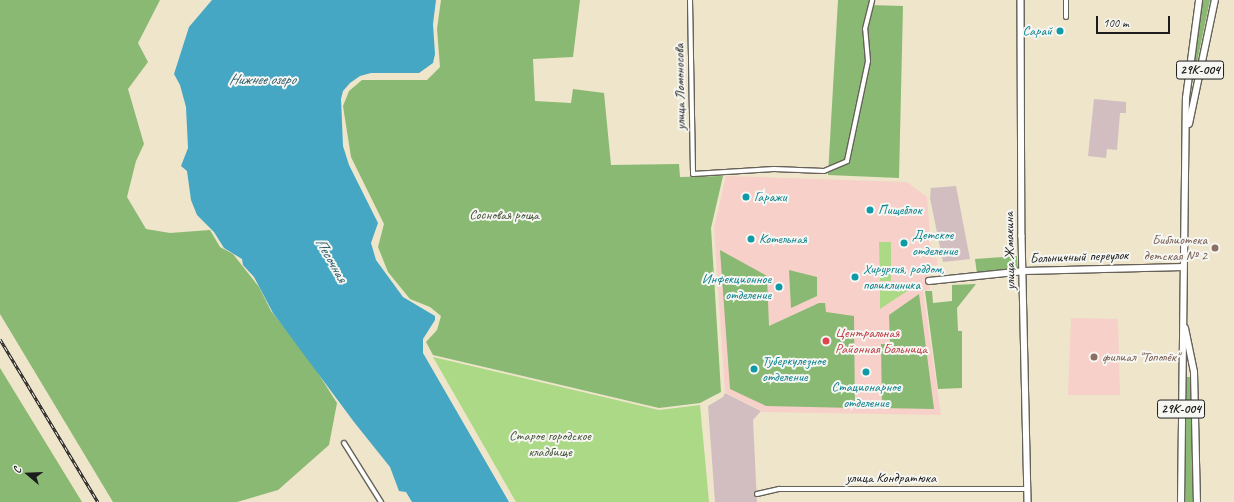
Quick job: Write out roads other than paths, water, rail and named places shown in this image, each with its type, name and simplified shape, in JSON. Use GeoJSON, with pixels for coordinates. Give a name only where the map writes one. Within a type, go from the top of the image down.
{"type":"FeatureCollection","features":[{"type":"Feature","properties":{"kind":"main road"},"geometry":{"type":"LineString","coordinates":[[1186,139],[1188,71],[1199,0]]}},
{"type":"Feature","properties":{"kind":"main road","name":"29К-004"},"geometry":{"type":"LineString","coordinates":[[1181,502],[1183,266],[1186,139],[1215,0]]}},
{"type":"Feature","properties":{"kind":"main road"},"geometry":{"type":"LineString","coordinates":[[1188,71],[1199,73]]}},
{"type":"Feature","properties":{"kind":"main road","name":"29К-004"},"geometry":{"type":"LineString","coordinates":[[1183,316],[1194,372],[1197,502]]}},
{"type":"Feature","properties":{"kind":"main road"},"geometry":{"type":"LineString","coordinates":[[1182,373],[1194,372]]}},
{"type":"Feature","properties":{"kind":"street","name":"улица Ломоносова"},"geometry":{"type":"LineString","coordinates":[[690,0],[693,174],[774,169],[824,171],[847,161],[868,61],[865,29],[872,0]]}},
{"type":"Feature","properties":{"kind":"street","name":"улица Жмакина"},"geometry":{"type":"LineString","coordinates":[[1021,0],[1021,222],[1024,271],[1026,489],[1028,502]]}},
{"type":"Feature","properties":{"kind":"street"},"geometry":{"type":"LineString","coordinates":[[1066,0],[1066,17]]}},
{"type":"Feature","properties":{"kind":"street","name":"Больничный переулок"},"geometry":{"type":"LineString","coordinates":[[929,281],[1024,271],[1183,266]]}},
{"type":"Feature","properties":{"kind":"street"},"geometry":{"type":"LineString","coordinates":[[344,443],[380,502]]}},
{"type":"Feature","properties":{"kind":"street","name":"улица Кондратюка"},"geometry":{"type":"LineString","coordinates":[[757,494],[779,489],[1026,489]]}},
{"type":"Feature","properties":{"kind":"water","name":"Нижнее озеро"},"geometry":{"type":"Polygon","coordinates":[[[212,0],[436,0],[433,24],[435,54],[433,63],[419,73],[371,73],[360,76],[350,83],[343,91],[341,99],[343,146],[349,165],[378,223],[371,243],[376,260],[403,297],[435,316],[435,320],[423,339],[423,353],[509,502],[412,502],[406,492],[399,491],[390,467],[354,422],[273,313],[254,277],[243,265],[242,259],[224,248],[214,232],[197,215],[191,200],[187,171],[181,166],[188,148],[186,107],[180,85],[174,74],[189,27],[212,0]]]}},
{"type":"Feature","properties":{"kind":"railway"},"geometry":{"type":"LineString","coordinates":[[0,339],[98,502]]}},
{"type":"Feature","properties":{"kind":"place","name":"Сарай"},"geometry":{"type":"Point","coordinates":[1060,31]}},
{"type":"Feature","properties":{"kind":"place","name":"Гаражи"},"geometry":{"type":"Point","coordinates":[746,197]}},
{"type":"Feature","properties":{"kind":"place","name":"Пищеблок"},"geometry":{"type":"Point","coordinates":[870,210]}},
{"type":"Feature","properties":{"kind":"place","name":"Котельная"},"geometry":{"type":"Point","coordinates":[751,239]}},
{"type":"Feature","properties":{"kind":"place","name":"Детское отделение"},"geometry":{"type":"Point","coordinates":[904,243]}},
{"type":"Feature","properties":{"kind":"place","name":"Библиотека детская № 2"},"geometry":{"type":"Point","coordinates":[1215,248]}},
{"type":"Feature","properties":{"kind":"place","name":"Хирургия, роддом, поликлиника"},"geometry":{"type":"Point","coordinates":[855,277]}},
{"type":"Feature","properties":{"kind":"place","name":"Инфекционное отделение"},"geometry":{"type":"Point","coordinates":[779,287]}},
{"type":"Feature","properties":{"kind":"place","name":"Центральная Районная Больница"},"geometry":{"type":"Point","coordinates":[826,341]}},
{"type":"Feature","properties":{"kind":"place","name":"филиал \"Тополёк\""},"geometry":{"type":"Point","coordinates":[1094,357]}},
{"type":"Feature","properties":{"kind":"place","name":"Туберкулезное отделение"},"geometry":{"type":"Point","coordinates":[754,369]}},
{"type":"Feature","properties":{"kind":"place","name":"Стационарное отделение"},"geometry":{"type":"Point","coordinates":[866,372]}},
{"type":"Feature","properties":{"kind":"park label","name":"Сосновая роща"},"geometry":{"type":"Point","coordinates":[504,215]}},
{"type":"Feature","properties":{"kind":"park label","name":"Старое городское кладбище"},"geometry":{"type":"Point","coordinates":[550,444]}},
{"type":"Feature","properties":{"kind":"water label","name":"Песочная"},"geometry":{"type":"Point","coordinates":[331,260]}}]}
